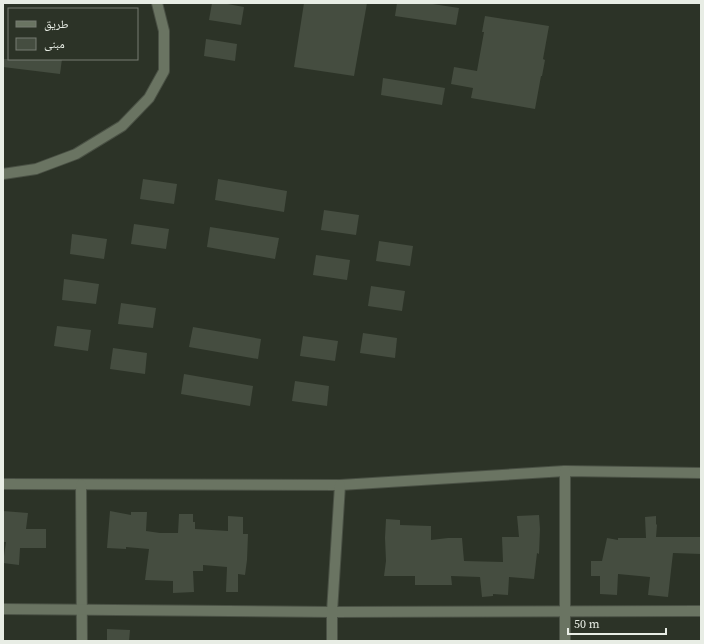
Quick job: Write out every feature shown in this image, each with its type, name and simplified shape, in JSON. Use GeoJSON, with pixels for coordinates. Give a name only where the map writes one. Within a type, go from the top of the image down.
{"type":"FeatureCollection","features":[{"type":"Feature","properties":{"kind":"street"},"geometry":{"type":"LineString","coordinates":[[3,174],[36,169],[76,154],[122,126],[149,98],[164,71],[164,31],[157,3]]}},
{"type":"Feature","properties":{"kind":"street"},"geometry":{"type":"LineString","coordinates":[[565,471],[565,641]]}},
{"type":"Feature","properties":{"kind":"street"},"geometry":{"type":"LineString","coordinates":[[3,484],[340,485],[565,471],[701,473]]}},
{"type":"Feature","properties":{"kind":"street"},"geometry":{"type":"LineString","coordinates":[[81,485],[82,641]]}},
{"type":"Feature","properties":{"kind":"street"},"geometry":{"type":"LineString","coordinates":[[332,641],[332,612],[340,485]]}},
{"type":"Feature","properties":{"kind":"street"},"geometry":{"type":"LineString","coordinates":[[3,609],[332,612],[701,611]]}},
{"type":"Feature","properties":{"kind":"building"},"geometry":{"type":"Polygon","coordinates":[[[212,3],[222,3],[244,7],[241,25],[209,20],[212,3]]]}},
{"type":"Feature","properties":{"kind":"building"},"geometry":{"type":"Polygon","coordinates":[[[304,3],[367,3],[354,76],[294,67],[304,3]]]}},
{"type":"Feature","properties":{"kind":"building"},"geometry":{"type":"Polygon","coordinates":[[[397,3],[426,3],[459,8],[456,25],[395,16],[397,3]]]}},
{"type":"Feature","properties":{"kind":"building"},"geometry":{"type":"Polygon","coordinates":[[[485,16],[549,26],[543,59],[545,60],[535,109],[471,98],[473,88],[451,84],[454,67],[477,71],[484,32],[482,32],[485,16]]]}},
{"type":"Feature","properties":{"kind":"building"},"geometry":{"type":"Polygon","coordinates":[[[206,39],[237,44],[235,61],[204,56],[206,39]]]}},
{"type":"Feature","properties":{"kind":"building"},"geometry":{"type":"Polygon","coordinates":[[[3,59],[62,60],[60,74],[3,67],[3,59]]]}},
{"type":"Feature","properties":{"kind":"building"},"geometry":{"type":"Polygon","coordinates":[[[383,78],[445,88],[442,105],[381,95],[383,78]]]}},
{"type":"Feature","properties":{"kind":"building"},"geometry":{"type":"Polygon","coordinates":[[[143,179],[177,184],[174,204],[140,199],[143,179]]]}},
{"type":"Feature","properties":{"kind":"building"},"geometry":{"type":"Polygon","coordinates":[[[218,179],[287,191],[284,212],[215,200],[218,179]]]}},
{"type":"Feature","properties":{"kind":"building"},"geometry":{"type":"Polygon","coordinates":[[[324,210],[359,215],[356,235],[321,230],[324,210]]]}},
{"type":"Feature","properties":{"kind":"building"},"geometry":{"type":"Polygon","coordinates":[[[134,224],[169,229],[166,249],[131,244],[134,224]]]}},
{"type":"Feature","properties":{"kind":"building"},"geometry":{"type":"Polygon","coordinates":[[[210,227],[279,238],[275,259],[207,247],[210,227]]]}},
{"type":"Feature","properties":{"kind":"building"},"geometry":{"type":"Polygon","coordinates":[[[72,234],[107,239],[104,259],[70,254],[72,234]]]}},
{"type":"Feature","properties":{"kind":"building"},"geometry":{"type":"Polygon","coordinates":[[[379,241],[413,246],[410,266],[376,261],[379,241]]]}},
{"type":"Feature","properties":{"kind":"building"},"geometry":{"type":"Polygon","coordinates":[[[316,255],[350,260],[347,280],[313,275],[316,255]]]}},
{"type":"Feature","properties":{"kind":"building"},"geometry":{"type":"Polygon","coordinates":[[[64,279],[99,284],[96,304],[62,300],[64,279]]]}},
{"type":"Feature","properties":{"kind":"building"},"geometry":{"type":"Polygon","coordinates":[[[371,286],[405,291],[402,311],[368,306],[371,286]]]}},
{"type":"Feature","properties":{"kind":"building"},"geometry":{"type":"Polygon","coordinates":[[[121,303],[156,308],[153,328],[118,324],[121,303]]]}},
{"type":"Feature","properties":{"kind":"building"},"geometry":{"type":"Polygon","coordinates":[[[57,326],[91,330],[88,351],[54,346],[57,326]]]}},
{"type":"Feature","properties":{"kind":"building"},"geometry":{"type":"Polygon","coordinates":[[[193,327],[261,339],[258,359],[189,347],[193,327]]]}},
{"type":"Feature","properties":{"kind":"building"},"geometry":{"type":"Polygon","coordinates":[[[363,333],[397,338],[395,358],[360,353],[363,333]]]}},
{"type":"Feature","properties":{"kind":"building"},"geometry":{"type":"Polygon","coordinates":[[[303,336],[338,341],[335,361],[300,356],[303,336]]]}},
{"type":"Feature","properties":{"kind":"building"},"geometry":{"type":"Polygon","coordinates":[[[113,348],[147,353],[145,374],[110,369],[113,348]]]}},
{"type":"Feature","properties":{"kind":"building"},"geometry":{"type":"Polygon","coordinates":[[[184,374],[253,386],[250,406],[181,394],[184,374]]]}},
{"type":"Feature","properties":{"kind":"building"},"geometry":{"type":"Polygon","coordinates":[[[295,381],[329,386],[327,406],[292,401],[295,381]]]}},
{"type":"Feature","properties":{"kind":"building"},"geometry":{"type":"Polygon","coordinates":[[[3,511],[28,513],[26,529],[46,529],[46,548],[20,548],[19,565],[3,563],[6,542],[3,542],[3,511]]]}},
{"type":"Feature","properties":{"kind":"building"},"geometry":{"type":"Polygon","coordinates":[[[110,511],[131,515],[131,512],[147,512],[146,531],[160,533],[178,533],[179,514],[193,514],[195,529],[228,531],[228,516],[243,517],[243,534],[248,534],[247,560],[245,575],[238,574],[238,592],[226,592],[227,567],[203,565],[203,571],[193,571],[194,592],[173,593],[173,581],[145,580],[149,549],[126,547],[126,549],[107,548],[110,511]]]}},
{"type":"Feature","properties":{"kind":"building"},"geometry":{"type":"Polygon","coordinates":[[[539,515],[539,554],[537,553],[534,579],[509,577],[508,595],[493,594],[493,596],[482,597],[480,577],[451,576],[452,585],[415,585],[415,576],[384,576],[386,561],[386,519],[400,520],[400,525],[431,526],[431,540],[462,538],[464,561],[503,562],[502,537],[519,537],[517,516],[539,515]]]}},
{"type":"Feature","properties":{"kind":"building"},"geometry":{"type":"Polygon","coordinates":[[[656,516],[656,537],[701,537],[701,554],[673,553],[668,597],[648,595],[650,577],[618,574],[617,595],[600,594],[600,576],[591,576],[591,561],[602,561],[607,538],[618,540],[618,538],[646,538],[645,517],[656,516]]]}},
{"type":"Feature","properties":{"kind":"building"},"geometry":{"type":"Polygon","coordinates":[[[107,629],[130,630],[129,641],[107,641],[107,629]]]}}]}
